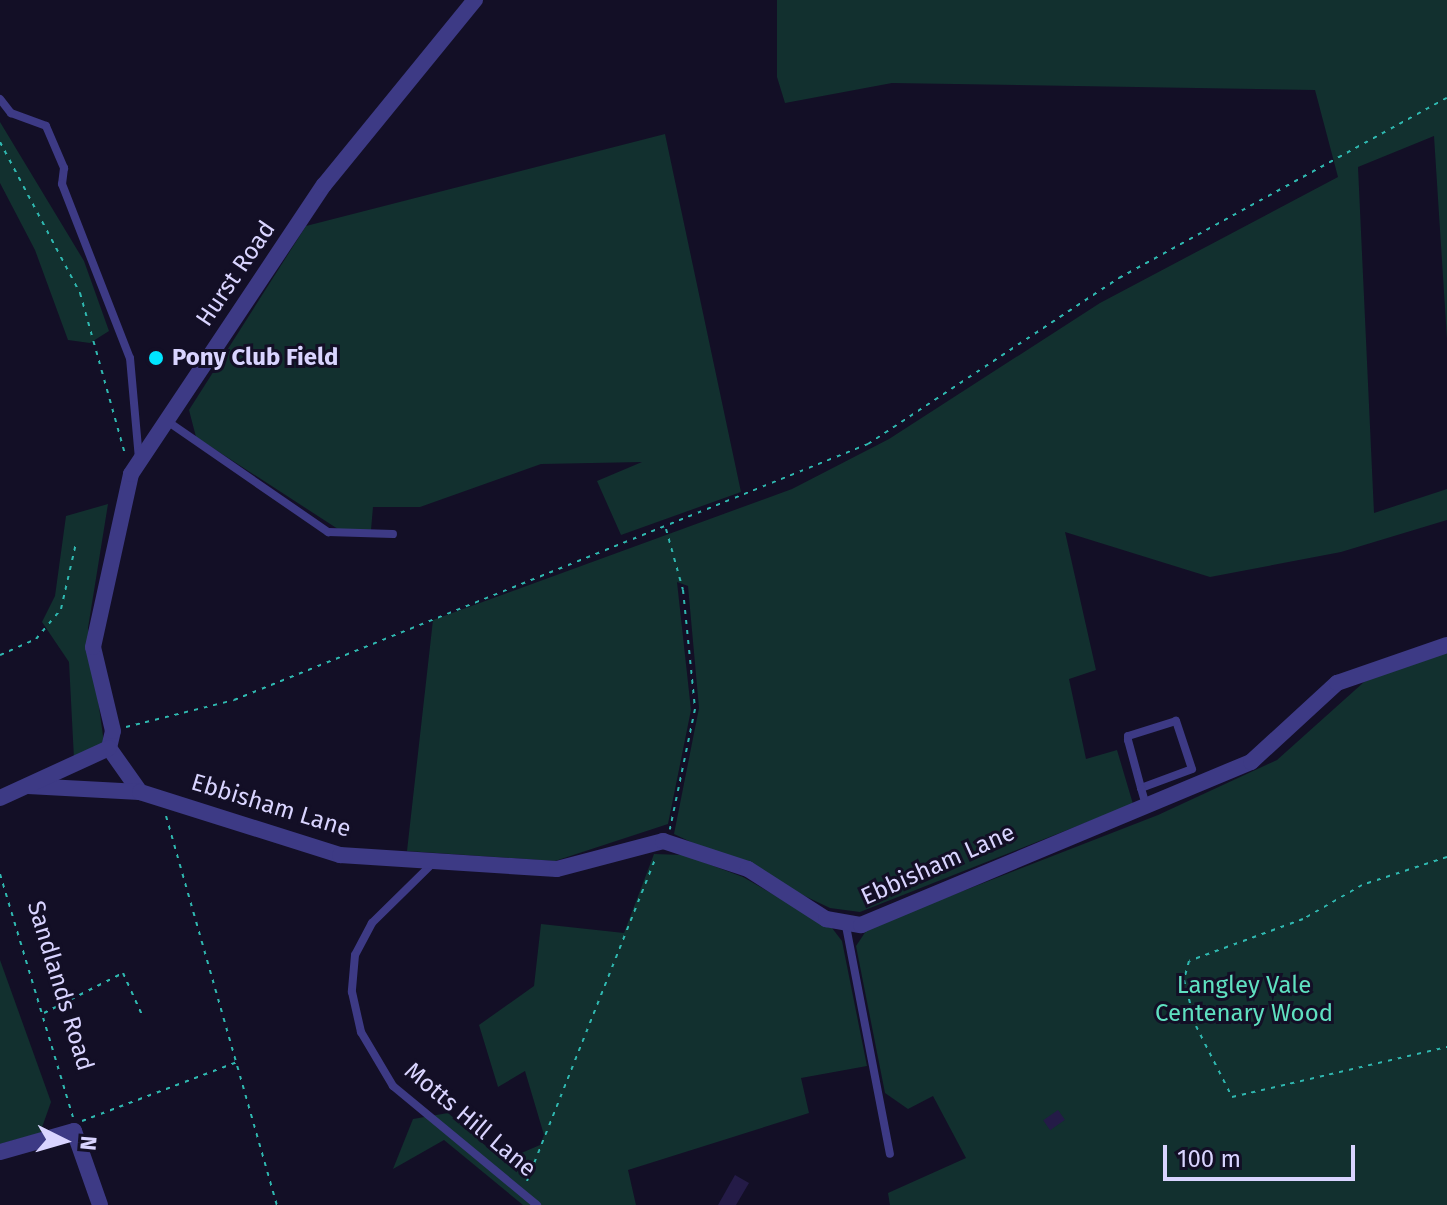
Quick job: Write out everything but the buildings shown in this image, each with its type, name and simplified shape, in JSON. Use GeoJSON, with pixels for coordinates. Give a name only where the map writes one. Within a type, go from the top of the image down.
{"type":"FeatureCollection","features":[{"type":"Feature","properties":{"kind":"street","name":"Hurst Road"},"geometry":{"type":"LineString","coordinates":[[111,739],[93,647],[135,467],[324,185],[475,0]]}},
{"type":"Feature","properties":{"kind":"street","name":"Ebbisham Lane"},"geometry":{"type":"LineString","coordinates":[[28,786],[110,787],[140,792],[340,855],[557,869],[663,841],[748,869],[846,926],[1148,810],[1251,762],[1337,683],[1447,645]]}},
{"type":"Feature","properties":{"kind":"street","name":"Ebbisham Lane"},"geometry":{"type":"LineString","coordinates":[[0,798],[95,760],[111,739]]}},
{"type":"Feature","properties":{"kind":"street"},"geometry":{"type":"LineString","coordinates":[[111,739],[140,792]]}},
{"type":"Feature","properties":{"kind":"street"},"geometry":{"type":"LineString","coordinates":[[95,760],[110,787]]}},
{"type":"Feature","properties":{"kind":"street"},"geometry":{"type":"LineString","coordinates":[[0,1152],[74,1131],[100,1205]]}},
{"type":"Feature","properties":{"kind":"lane"},"geometry":{"type":"LineString","coordinates":[[0,99],[11,113],[46,126],[64,168],[62,184],[130,358],[135,467]]}},
{"type":"Feature","properties":{"kind":"lane"},"geometry":{"type":"LineString","coordinates":[[166,420],[328,532],[393,534]]}},
{"type":"Feature","properties":{"kind":"lane"},"geometry":{"type":"LineString","coordinates":[[1141,788],[1192,769],[1178,723],[1128,736],[1141,788],[1148,810]]}},
{"type":"Feature","properties":{"kind":"lane","name":"Motts Hill Lane"},"geometry":{"type":"LineString","coordinates":[[435,862],[372,923],[355,955],[352,992],[361,1032],[393,1086],[523,1190],[537,1205]]}},
{"type":"Feature","properties":{"kind":"lane"},"geometry":{"type":"LineString","coordinates":[[846,926],[890,1154]]}},
{"type":"Feature","properties":{"kind":"path"},"geometry":{"type":"LineString","coordinates":[[111,739],[234,700],[868,444],[1119,278],[1447,98]]}},
{"type":"Feature","properties":{"kind":"path"},"geometry":{"type":"LineString","coordinates":[[0,142],[80,293],[135,467]]}},
{"type":"Feature","properties":{"kind":"path"},"geometry":{"type":"LineString","coordinates":[[523,1190],[663,841],[695,709],[683,590],[666,528]]}},
{"type":"Feature","properties":{"kind":"path"},"geometry":{"type":"LineString","coordinates":[[0,655],[36,639],[61,609],[76,543]]}},
{"type":"Feature","properties":{"kind":"path"},"geometry":{"type":"LineString","coordinates":[[167,799],[277,1205]]}},
{"type":"Feature","properties":{"kind":"path"},"geometry":{"type":"LineString","coordinates":[[1447,857],[1362,885],[1303,919],[1189,961],[1184,980],[1196,1026],[1232,1097],[1447,1047]]}},
{"type":"Feature","properties":{"kind":"path","name":"Sandlands Road"},"geometry":{"type":"LineString","coordinates":[[0,874],[43,1013],[74,1131]]}},
{"type":"Feature","properties":{"kind":"path"},"geometry":{"type":"LineString","coordinates":[[43,1013],[123,973],[143,1017]]}},
{"type":"Feature","properties":{"kind":"path"},"geometry":{"type":"LineString","coordinates":[[74,1131],[83,1119],[238,1062]]}},
{"type":"Feature","properties":{"kind":"green space"},"geometry":{"type":"Polygon","coordinates":[[[777,0],[1447,0],[1447,339],[1434,136],[1358,167],[1374,513],[1447,489],[1447,520],[1341,552],[1210,577],[1065,532],[1096,670],[1069,679],[1086,759],[1117,750],[1133,804],[860,912],[830,908],[674,834],[699,708],[688,586],[677,582],[691,710],[668,824],[555,861],[407,851],[433,620],[792,489],[889,439],[1100,303],[1338,177],[1315,90],[892,83],[785,103],[777,77],[777,0]]]}},
{"type":"Feature","properties":{"kind":"green space"},"geometry":{"type":"Polygon","coordinates":[[[0,122],[84,261],[109,331],[90,343],[68,340],[35,250],[0,183],[0,122]]]}},
{"type":"Feature","properties":{"kind":"green space"},"geometry":{"type":"Polygon","coordinates":[[[665,134],[741,492],[621,535],[597,481],[642,462],[541,464],[420,507],[373,507],[371,530],[341,531],[196,437],[189,410],[306,226],[665,134]]]}},
{"type":"Feature","properties":{"kind":"green space"},"geometry":{"type":"Polygon","coordinates":[[[108,504],[88,628],[104,743],[74,759],[69,662],[42,622],[55,596],[66,516],[108,504]]]}},
{"type":"Feature","properties":{"kind":"green space","name":"Langley Vale Centenary Wood"},"geometry":{"type":"Polygon","coordinates":[[[1447,645],[1447,1205],[890,1205],[888,1193],[966,1158],[933,1096],[908,1109],[885,1093],[856,946],[868,928],[1158,815],[1277,760],[1364,682],[1447,645]]]}},
{"type":"Feature","properties":{"kind":"green space"},"geometry":{"type":"Polygon","coordinates":[[[654,854],[684,855],[743,877],[832,928],[842,941],[867,1066],[801,1078],[809,1113],[628,1170],[636,1205],[523,1205],[444,1140],[393,1169],[413,1119],[448,1113],[503,1161],[540,1145],[544,1135],[525,1071],[498,1087],[479,1025],[534,986],[541,924],[624,933],[654,854]]]}},
{"type":"Feature","properties":{"kind":"green space"},"geometry":{"type":"Polygon","coordinates":[[[0,960],[51,1102],[40,1133],[0,1144],[0,960]]]}},
{"type":"Feature","properties":{"kind":"place","name":"Pony Club Field"},"geometry":{"type":"Point","coordinates":[156,358]}}]}
